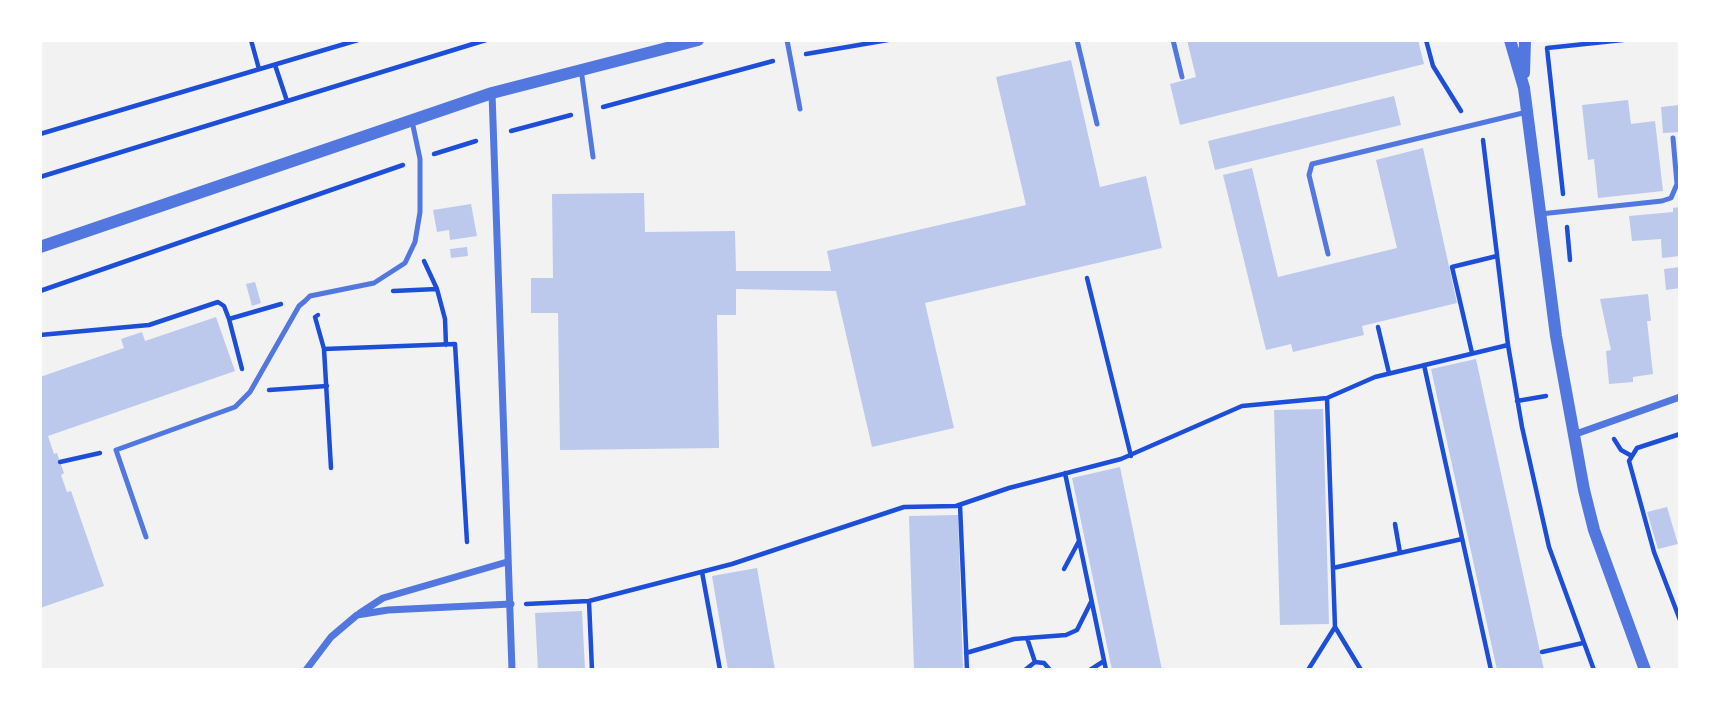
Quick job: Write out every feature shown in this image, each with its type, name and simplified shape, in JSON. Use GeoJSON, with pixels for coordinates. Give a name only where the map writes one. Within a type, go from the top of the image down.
{"type":"FeatureCollection","features":[{"type":"Feature","properties":{"kind":"street"},"geometry":{"type":"LineString","coordinates":[[40,247],[492,93],[698,40]]}},
{"type":"Feature","properties":{"kind":"street"},"geometry":{"type":"LineString","coordinates":[[1510,40],[1524,88]]}},
{"type":"Feature","properties":{"kind":"street"},"geometry":{"type":"LineString","coordinates":[[1525,40],[1524,88],[1573,435],[1594,530],[1645,670]]}},
{"type":"Feature","properties":{"kind":"street"},"geometry":{"type":"LineString","coordinates":[[492,93],[512,670]]}},
{"type":"Feature","properties":{"kind":"street"},"geometry":{"type":"LineString","coordinates":[[1573,435],[1680,397]]}},
{"type":"Feature","properties":{"kind":"street"},"geometry":{"type":"LineString","coordinates":[[306,670],[331,637],[383,598],[507,562]]}},
{"type":"Feature","properties":{"kind":"street"},"geometry":{"type":"LineString","coordinates":[[357,615],[388,610],[511,604]]}},
{"type":"Feature","properties":{"kind":"lane"},"geometry":{"type":"LineString","coordinates":[[788,40],[800,109]]}},
{"type":"Feature","properties":{"kind":"lane"},"geometry":{"type":"LineString","coordinates":[[1077,40],[1097,124]]}},
{"type":"Feature","properties":{"kind":"lane"},"geometry":{"type":"LineString","coordinates":[[1173,40],[1182,77]]}},
{"type":"Feature","properties":{"kind":"lane"},"geometry":{"type":"LineString","coordinates":[[581,69],[593,157]]}},
{"type":"Feature","properties":{"kind":"lane"},"geometry":{"type":"LineString","coordinates":[[1328,254],[1309,175],[1312,164],[1527,112]]}},
{"type":"Feature","properties":{"kind":"lane"},"geometry":{"type":"LineString","coordinates":[[146,537],[116,450],[235,407],[250,392],[299,306],[310,296],[374,283],[405,263],[419,226],[420,159],[412,120]]}},
{"type":"Feature","properties":{"kind":"lane"},"geometry":{"type":"LineString","coordinates":[[1541,214],[1671,198],[1677,184],[1673,138]]}},
{"type":"Feature","properties":{"kind":"path"},"geometry":{"type":"LineString","coordinates":[[251,40],[259,69]]}},
{"type":"Feature","properties":{"kind":"path"},"geometry":{"type":"LineString","coordinates":[[40,134],[358,40]]}},
{"type":"Feature","properties":{"kind":"path"},"geometry":{"type":"LineString","coordinates":[[40,177],[486,40]]}},
{"type":"Feature","properties":{"kind":"path"},"geometry":{"type":"LineString","coordinates":[[40,291],[494,135],[790,56],[888,40]]}},
{"type":"Feature","properties":{"kind":"path"},"geometry":{"type":"LineString","coordinates":[[1426,40],[1433,66],[1463,114],[1482,136],[1508,345],[1522,427],[1546,534],[1594,670]]}},
{"type":"Feature","properties":{"kind":"path"},"geometry":{"type":"LineString","coordinates":[[1571,266],[1547,48],[1623,40]]}},
{"type":"Feature","properties":{"kind":"path"},"geometry":{"type":"LineString","coordinates":[[275,65],[287,101]]}},
{"type":"Feature","properties":{"kind":"path"},"geometry":{"type":"LineString","coordinates":[[1472,353],[1452,267],[1497,256]]}},
{"type":"Feature","properties":{"kind":"path"},"geometry":{"type":"LineString","coordinates":[[1087,278],[1131,456]]}},
{"type":"Feature","properties":{"kind":"path"},"geometry":{"type":"LineString","coordinates":[[379,296],[392,291],[437,289],[445,319],[446,345]]}},
{"type":"Feature","properties":{"kind":"path"},"geometry":{"type":"LineString","coordinates":[[229,319],[264,307],[305,301]]}},
{"type":"Feature","properties":{"kind":"path"},"geometry":{"type":"LineString","coordinates":[[40,335],[149,325],[218,302],[224,306],[229,319],[250,392],[327,386]]}},
{"type":"Feature","properties":{"kind":"path"},"geometry":{"type":"LineString","coordinates":[[328,312],[315,317],[324,349],[331,468]]}},
{"type":"Feature","properties":{"kind":"path"},"geometry":{"type":"LineString","coordinates":[[1378,327],[1389,373]]}},
{"type":"Feature","properties":{"kind":"path"},"geometry":{"type":"LineString","coordinates":[[324,349],[455,344],[467,542]]}},
{"type":"Feature","properties":{"kind":"path"},"geometry":{"type":"LineString","coordinates":[[511,604],[590,601],[702,572],[904,508],[960,505],[1065,472],[1131,456],[1234,408],[1327,398],[1389,373],[1508,345]]}},
{"type":"Feature","properties":{"kind":"path"},"geometry":{"type":"LineString","coordinates":[[1423,365],[1491,670]]}},
{"type":"Feature","properties":{"kind":"path"},"geometry":{"type":"LineString","coordinates":[[1327,398],[1335,627],[1361,670]]}},
{"type":"Feature","properties":{"kind":"path"},"geometry":{"type":"LineString","coordinates":[[1610,422],[1618,447],[1630,455]]}},
{"type":"Feature","properties":{"kind":"path"},"geometry":{"type":"LineString","coordinates":[[1630,455],[1643,445],[1680,434]]}},
{"type":"Feature","properties":{"kind":"path"},"geometry":{"type":"LineString","coordinates":[[60,461],[116,450]]}},
{"type":"Feature","properties":{"kind":"path"},"geometry":{"type":"LineString","coordinates":[[1630,455],[1630,468],[1654,552],[1680,620]]}},
{"type":"Feature","properties":{"kind":"path"},"geometry":{"type":"LineString","coordinates":[[1065,472],[1107,670]]}},
{"type":"Feature","properties":{"kind":"path"},"geometry":{"type":"LineString","coordinates":[[960,505],[967,670]]}},
{"type":"Feature","properties":{"kind":"path"},"geometry":{"type":"LineString","coordinates":[[1395,524],[1400,553]]}},
{"type":"Feature","properties":{"kind":"path"},"geometry":{"type":"LineString","coordinates":[[1333,568],[1462,539]]}},
{"type":"Feature","properties":{"kind":"path"},"geometry":{"type":"LineString","coordinates":[[1064,569],[1079,541]]}},
{"type":"Feature","properties":{"kind":"path"},"geometry":{"type":"LineString","coordinates":[[702,572],[720,670]]}},
{"type":"Feature","properties":{"kind":"path"},"geometry":{"type":"LineString","coordinates":[[590,601],[593,670]]}},
{"type":"Feature","properties":{"kind":"path"},"geometry":{"type":"LineString","coordinates":[[966,653],[997,642],[1066,635],[1077,629],[1087,616],[1092,601]]}},
{"type":"Feature","properties":{"kind":"path"},"geometry":{"type":"LineString","coordinates":[[1308,670],[1335,627]]}},
{"type":"Feature","properties":{"kind":"path"},"geometry":{"type":"LineString","coordinates":[[1027,638],[1035,662]]}},
{"type":"Feature","properties":{"kind":"path"},"geometry":{"type":"LineString","coordinates":[[1542,652],[1583,643]]}},
{"type":"Feature","properties":{"kind":"path"},"geometry":{"type":"LineString","coordinates":[[1090,670],[1104,660]]}},
{"type":"Feature","properties":{"kind":"path"},"geometry":{"type":"LineString","coordinates":[[1025,670],[1035,662],[1044,663],[1050,670]]}},
{"type":"Feature","properties":{"kind":"building"},"geometry":{"type":"Polygon","coordinates":[[[1187,40],[1418,40],[1424,64],[1180,125],[1170,84],[1196,77],[1187,40]]]}},
{"type":"Feature","properties":{"kind":"building"},"geometry":{"type":"Polygon","coordinates":[[[1071,60],[1100,187],[1146,176],[1162,248],[925,303],[954,428],[872,447],[836,291],[736,289],[736,315],[717,315],[719,448],[560,450],[558,313],[531,313],[531,278],[553,278],[552,194],[644,193],[645,232],[735,231],[736,271],[831,271],[827,251],[1026,205],[996,77],[1071,60]]]}},
{"type":"Feature","properties":{"kind":"building"},"geometry":{"type":"Polygon","coordinates":[[[1394,96],[1401,125],[1215,170],[1208,141],[1394,96]]]}},
{"type":"Feature","properties":{"kind":"building"},"geometry":{"type":"Polygon","coordinates":[[[1628,100],[1631,124],[1655,121],[1663,191],[1598,198],[1594,159],[1588,160],[1582,105],[1628,100]]]}},
{"type":"Feature","properties":{"kind":"building"},"geometry":{"type":"Polygon","coordinates":[[[1679,105],[1680,132],[1663,133],[1661,107],[1679,105]]]}},
{"type":"Feature","properties":{"kind":"building"},"geometry":{"type":"Polygon","coordinates":[[[1423,148],[1457,303],[1362,326],[1364,335],[1293,352],[1291,344],[1266,350],[1223,175],[1252,168],[1278,277],[1397,248],[1376,160],[1423,148]]]}},
{"type":"Feature","properties":{"kind":"building"},"geometry":{"type":"Polygon","coordinates":[[[471,204],[477,236],[450,240],[449,230],[437,232],[433,210],[471,204]]]}},
{"type":"Feature","properties":{"kind":"building"},"geometry":{"type":"Polygon","coordinates":[[[1680,207],[1680,256],[1662,258],[1661,239],[1632,241],[1629,216],[1673,212],[1673,208],[1680,207]]]}},
{"type":"Feature","properties":{"kind":"building"},"geometry":{"type":"Polygon","coordinates":[[[467,247],[468,256],[451,258],[450,249],[467,247]]]}},
{"type":"Feature","properties":{"kind":"building"},"geometry":{"type":"Polygon","coordinates":[[[1680,267],[1680,288],[1666,290],[1664,269],[1680,267]]]}},
{"type":"Feature","properties":{"kind":"building"},"geometry":{"type":"Polygon","coordinates":[[[255,282],[261,303],[252,306],[246,284],[255,282]]]}},
{"type":"Feature","properties":{"kind":"building"},"geometry":{"type":"Polygon","coordinates":[[[1648,294],[1651,321],[1647,321],[1653,374],[1633,377],[1633,382],[1609,384],[1606,351],[1611,350],[1600,299],[1648,294]]]}},
{"type":"Feature","properties":{"kind":"building"},"geometry":{"type":"Polygon","coordinates":[[[216,317],[235,371],[48,436],[54,454],[57,453],[67,492],[71,491],[104,586],[40,608],[40,377],[124,348],[121,339],[142,332],[145,341],[216,317]]]}},
{"type":"Feature","properties":{"kind":"building"},"geometry":{"type":"Polygon","coordinates":[[[1476,359],[1544,670],[1497,670],[1431,369],[1476,359]]]}},
{"type":"Feature","properties":{"kind":"building"},"geometry":{"type":"Polygon","coordinates":[[[1323,409],[1329,624],[1280,625],[1274,410],[1323,409]]]}},
{"type":"Feature","properties":{"kind":"building"},"geometry":{"type":"Polygon","coordinates":[[[1120,467],[1162,670],[1112,670],[1072,478],[1120,467]]]}},
{"type":"Feature","properties":{"kind":"building"},"geometry":{"type":"Polygon","coordinates":[[[1667,507],[1678,544],[1658,549],[1647,512],[1667,507]]]}},
{"type":"Feature","properties":{"kind":"building"},"geometry":{"type":"Polygon","coordinates":[[[958,515],[963,670],[914,670],[909,516],[958,515]]]}},
{"type":"Feature","properties":{"kind":"building"},"geometry":{"type":"Polygon","coordinates":[[[757,568],[775,670],[728,670],[712,576],[757,568]]]}},
{"type":"Feature","properties":{"kind":"building"},"geometry":{"type":"Polygon","coordinates":[[[582,611],[585,670],[538,670],[535,613],[582,611]]]}}]}
